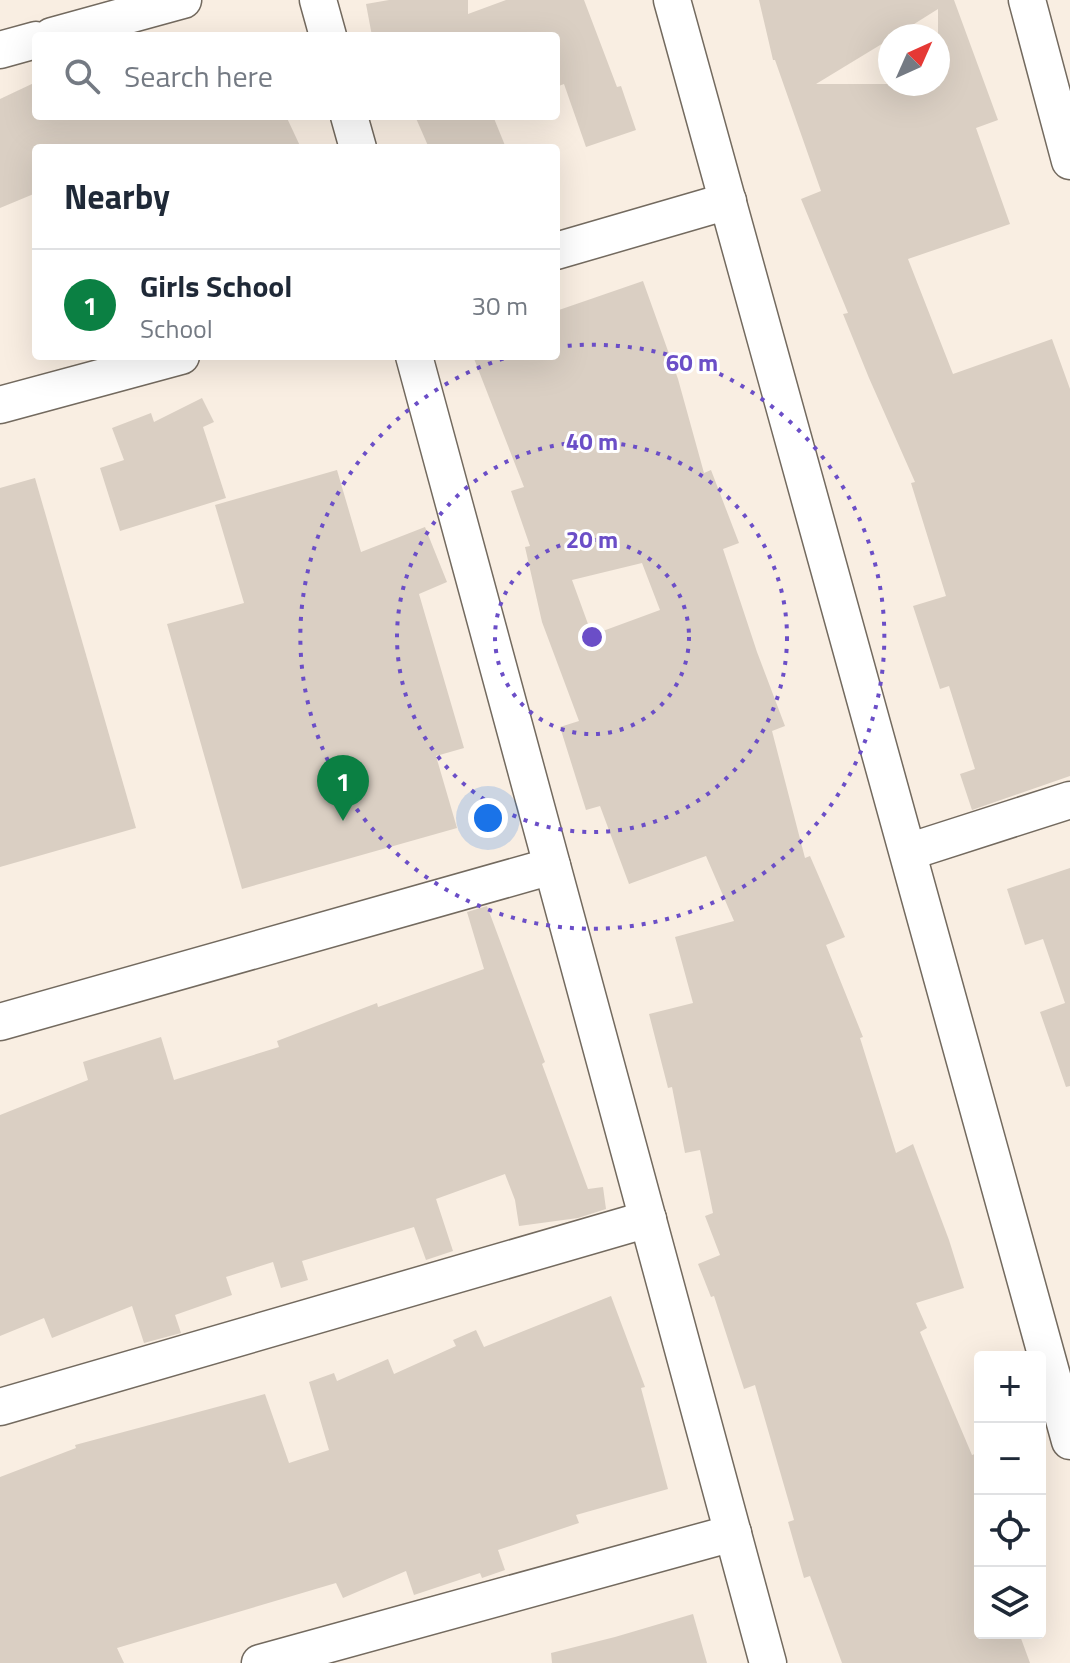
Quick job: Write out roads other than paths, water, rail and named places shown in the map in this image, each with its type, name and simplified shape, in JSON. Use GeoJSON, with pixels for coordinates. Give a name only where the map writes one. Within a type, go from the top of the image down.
{"type":"FeatureCollection","features":[{"type":"Feature","properties":{"kind":"street"},"geometry":{"type":"LineString","coordinates":[[67,32],[183,0]]}},
{"type":"Feature","properties":{"kind":"street"},"geometry":{"type":"LineString","coordinates":[[318,0],[327,32]]}},
{"type":"Feature","properties":{"kind":"street"},"geometry":{"type":"LineString","coordinates":[[672,0],[1070,1441]]}},
{"type":"Feature","properties":{"kind":"street"},"geometry":{"type":"LineString","coordinates":[[1027,0],[1057,59],[1070,161]]}},
{"type":"Feature","properties":{"kind":"street"},"geometry":{"type":"LineString","coordinates":[[0,50],[32,41]]}},
{"type":"Feature","properties":{"kind":"street"},"geometry":{"type":"LineString","coordinates":[[350,120],[357,144]]}},
{"type":"Feature","properties":{"kind":"street"},"geometry":{"type":"LineString","coordinates":[[560,250],[728,201]]}},
{"type":"Feature","properties":{"kind":"street"},"geometry":{"type":"LineString","coordinates":[[0,405],[166,360]]}},
{"type":"Feature","properties":{"kind":"street"},"geometry":{"type":"LineString","coordinates":[[415,360],[768,1663]]}},
{"type":"Feature","properties":{"kind":"street"},"geometry":{"type":"LineString","coordinates":[[908,852],[1070,800]]}},
{"type":"Feature","properties":{"kind":"street"},"geometry":{"type":"LineString","coordinates":[[0,1022],[552,866]]}},
{"type":"Feature","properties":{"kind":"street"},"geometry":{"type":"LineString","coordinates":[[0,1407],[648,1219]]}},
{"type":"Feature","properties":{"kind":"street"},"geometry":{"type":"LineString","coordinates":[[260,1663],[733,1533]]}},
{"type":"Feature","properties":{"kind":"place","name":"Girls School"},"geometry":{"type":"Point","coordinates":[343,821]}}]}
